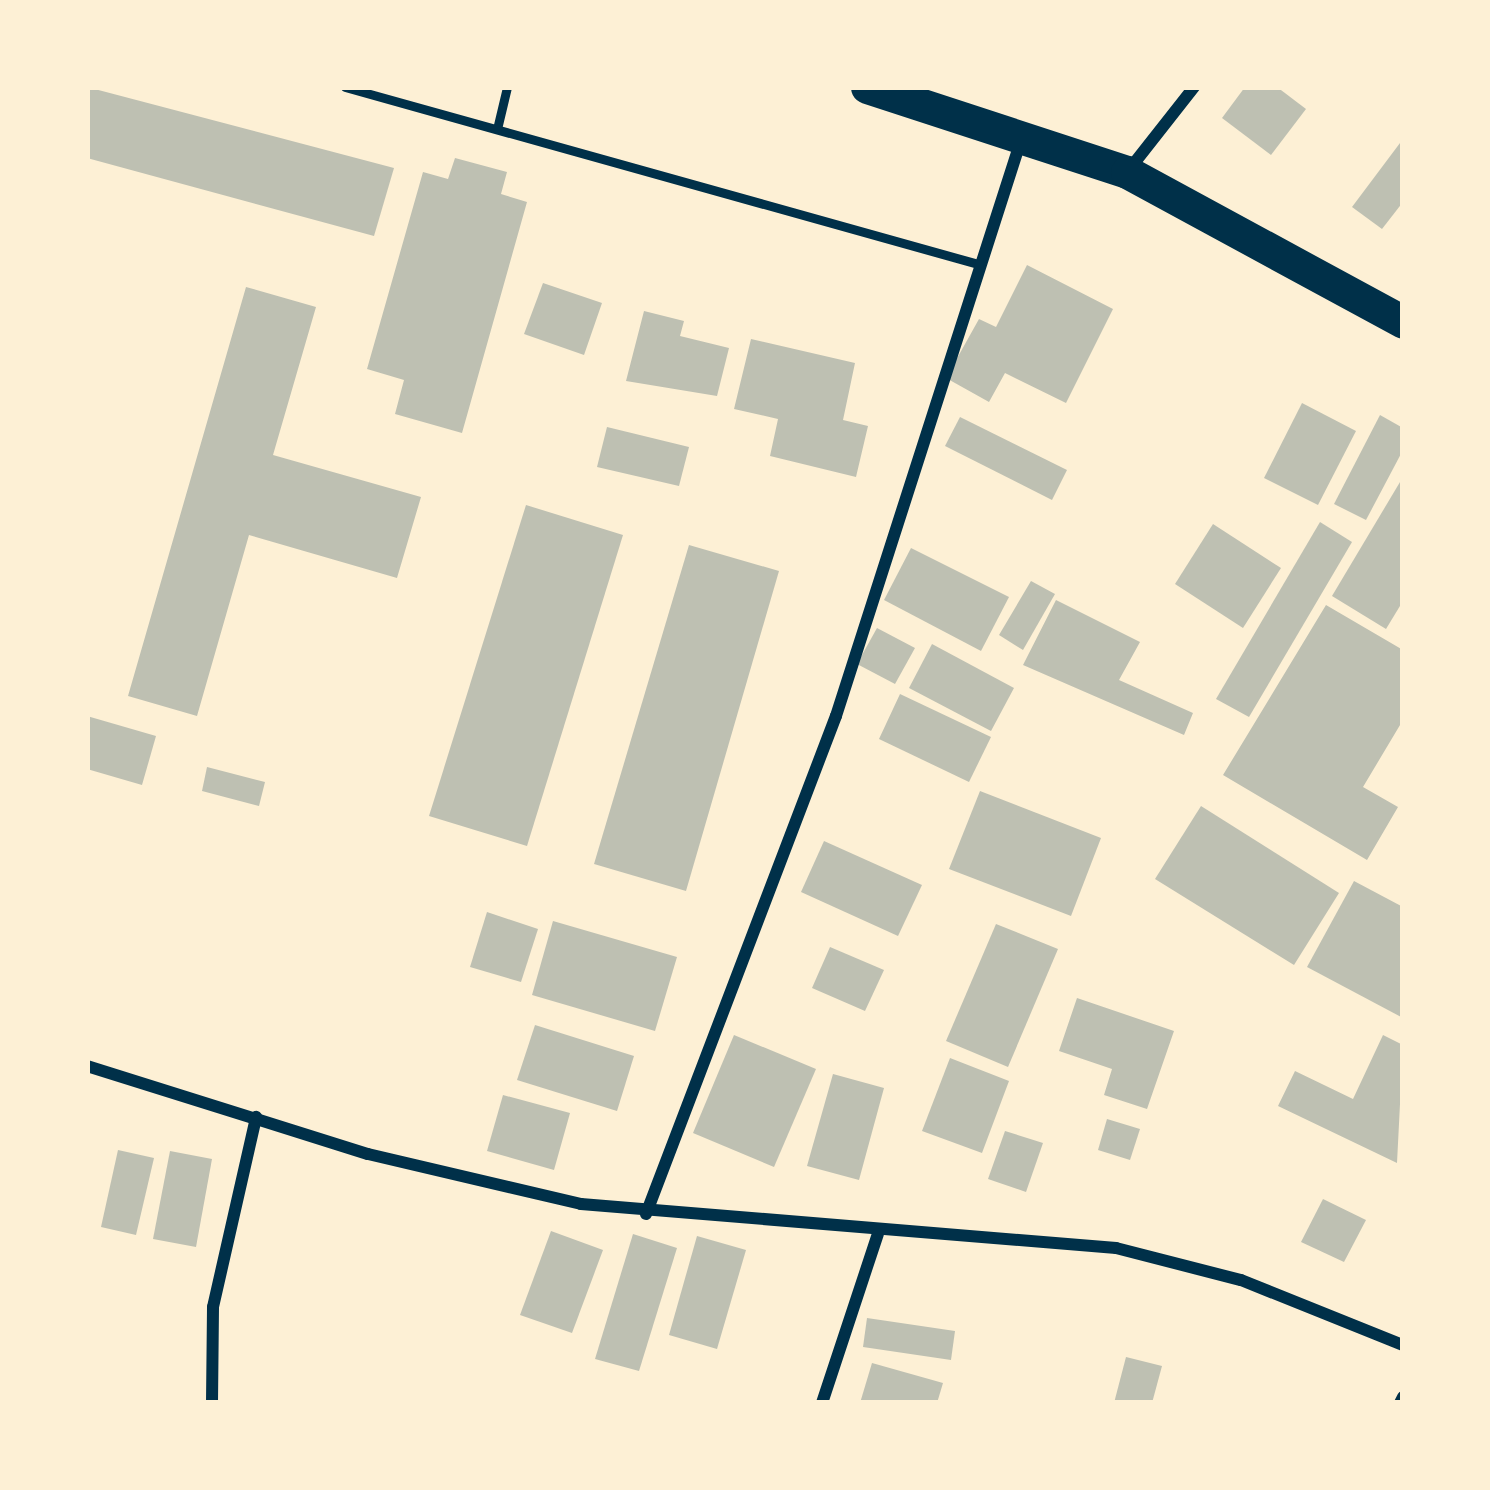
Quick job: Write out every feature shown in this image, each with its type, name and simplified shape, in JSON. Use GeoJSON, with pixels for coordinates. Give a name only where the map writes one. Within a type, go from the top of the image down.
{"type":"FeatureCollection","features":[{"type":"Feature","properties":{"kind":"highway"},"geometry":{"type":"LineString","coordinates":[[867,87],[1024,133],[1127,172],[1403,322]]}},
{"type":"Feature","properties":{"kind":"street"},"geometry":{"type":"LineString","coordinates":[[1127,172],[1194,87]]}},
{"type":"Feature","properties":{"kind":"street"},"geometry":{"type":"LineString","coordinates":[[646,1214],[836,716],[1024,133]]}},
{"type":"Feature","properties":{"kind":"street"},"geometry":{"type":"LineString","coordinates":[[87,1066],[368,1154],[646,1214],[1116,1248],[1241,1280],[1403,1345]]}},
{"type":"Feature","properties":{"kind":"street"},"geometry":{"type":"LineString","coordinates":[[212,1403],[213,1307],[256,1117]]}},
{"type":"Feature","properties":{"kind":"street"},"geometry":{"type":"LineString","coordinates":[[822,1403],[878,1234]]}},
{"type":"Feature","properties":{"kind":"lane"},"geometry":{"type":"LineString","coordinates":[[344,87],[978,264]]}},
{"type":"Feature","properties":{"kind":"lane"},"geometry":{"type":"LineString","coordinates":[[497,129],[507,87]]}},
{"type":"Feature","properties":{"kind":"building"},"geometry":{"type":"Polygon","coordinates":[[[87,87],[394,168],[374,236],[87,158],[87,87]]]}},
{"type":"Feature","properties":{"kind":"building"},"geometry":{"type":"Polygon","coordinates":[[[1245,87],[1277,87],[1306,109],[1271,155],[1222,118],[1245,87]]]}},
{"type":"Feature","properties":{"kind":"building"},"geometry":{"type":"Polygon","coordinates":[[[1403,139],[1403,202],[1382,229],[1352,207],[1403,139]]]}},
{"type":"Feature","properties":{"kind":"building"},"geometry":{"type":"Polygon","coordinates":[[[455,158],[507,172],[501,194],[527,202],[462,433],[395,414],[404,380],[367,369],[423,172],[448,179],[455,158]]]}},
{"type":"Feature","properties":{"kind":"building"},"geometry":{"type":"Polygon","coordinates":[[[1027,265],[1113,309],[1066,403],[1005,373],[989,402],[946,378],[979,319],[996,327],[1027,265]]]}},
{"type":"Feature","properties":{"kind":"building"},"geometry":{"type":"Polygon","coordinates":[[[543,283],[602,303],[584,355],[524,334],[543,283]]]}},
{"type":"Feature","properties":{"kind":"building"},"geometry":{"type":"Polygon","coordinates":[[[246,287],[316,307],[273,455],[421,497],[397,578],[249,535],[197,716],[128,696],[246,287]]]}},
{"type":"Feature","properties":{"kind":"building"},"geometry":{"type":"Polygon","coordinates":[[[644,311],[684,321],[680,336],[729,348],[717,396],[626,381],[644,311]]]}},
{"type":"Feature","properties":{"kind":"building"},"geometry":{"type":"Polygon","coordinates":[[[751,339],[855,363],[843,420],[868,426],[856,477],[770,456],[778,419],[734,409],[751,339]]]}},
{"type":"Feature","properties":{"kind":"building"},"geometry":{"type":"Polygon","coordinates":[[[1302,403],[1356,431],[1318,505],[1264,478],[1302,403]]]}},
{"type":"Feature","properties":{"kind":"building"},"geometry":{"type":"Polygon","coordinates":[[[1380,415],[1403,428],[1403,450],[1366,520],[1334,504],[1380,415]]]}},
{"type":"Feature","properties":{"kind":"building"},"geometry":{"type":"Polygon","coordinates":[[[960,417],[1067,470],[1052,500],[945,446],[960,417]]]}},
{"type":"Feature","properties":{"kind":"building"},"geometry":{"type":"Polygon","coordinates":[[[607,427],[689,447],[679,486],[597,467],[607,427]]]}},
{"type":"Feature","properties":{"kind":"building"},"geometry":{"type":"Polygon","coordinates":[[[1403,477],[1403,601],[1386,629],[1332,596],[1403,477]]]}},
{"type":"Feature","properties":{"kind":"building"},"geometry":{"type":"Polygon","coordinates":[[[526,505],[623,535],[527,846],[429,816],[526,505]]]}},
{"type":"Feature","properties":{"kind":"building"},"geometry":{"type":"Polygon","coordinates":[[[1320,522],[1352,542],[1249,717],[1216,699],[1320,522]]]}},
{"type":"Feature","properties":{"kind":"building"},"geometry":{"type":"Polygon","coordinates":[[[1213,524],[1281,568],[1243,628],[1175,584],[1213,524]]]}},
{"type":"Feature","properties":{"kind":"building"},"geometry":{"type":"Polygon","coordinates":[[[689,545],[779,571],[686,891],[594,864],[689,545]]]}},
{"type":"Feature","properties":{"kind":"building"},"geometry":{"type":"Polygon","coordinates":[[[911,548],[1009,597],[981,651],[884,600],[911,548]]]}},
{"type":"Feature","properties":{"kind":"building"},"geometry":{"type":"Polygon","coordinates":[[[1031,581],[1055,594],[1023,650],[999,635],[1031,581]]]}},
{"type":"Feature","properties":{"kind":"building"},"geometry":{"type":"Polygon","coordinates":[[[1056,600],[1140,642],[1119,680],[1193,713],[1184,735],[1023,665],[1056,600]]]}},
{"type":"Feature","properties":{"kind":"building"},"geometry":{"type":"Polygon","coordinates":[[[1326,605],[1403,650],[1403,720],[1363,787],[1398,807],[1367,860],[1223,775],[1326,605]]]}},
{"type":"Feature","properties":{"kind":"building"},"geometry":{"type":"Polygon","coordinates":[[[877,628],[915,648],[895,684],[857,664],[877,628]]]}},
{"type":"Feature","properties":{"kind":"building"},"geometry":{"type":"Polygon","coordinates":[[[932,644],[1014,688],[991,731],[909,688],[932,644]]]}},
{"type":"Feature","properties":{"kind":"building"},"geometry":{"type":"Polygon","coordinates":[[[900,694],[991,737],[969,782],[879,739],[900,694]]]}},
{"type":"Feature","properties":{"kind":"building"},"geometry":{"type":"Polygon","coordinates":[[[87,716],[156,736],[142,785],[87,769],[87,716]]]}},
{"type":"Feature","properties":{"kind":"building"},"geometry":{"type":"Polygon","coordinates":[[[207,767],[265,782],[259,806],[202,791],[207,767]]]}},
{"type":"Feature","properties":{"kind":"building"},"geometry":{"type":"Polygon","coordinates":[[[980,791],[1101,838],[1071,916],[949,869],[980,791]]]}},
{"type":"Feature","properties":{"kind":"building"},"geometry":{"type":"Polygon","coordinates":[[[1201,806],[1339,893],[1294,965],[1155,879],[1201,806]]]}},
{"type":"Feature","properties":{"kind":"building"},"geometry":{"type":"Polygon","coordinates":[[[824,841],[922,885],[898,936],[801,892],[824,841]]]}},
{"type":"Feature","properties":{"kind":"building"},"geometry":{"type":"Polygon","coordinates":[[[1354,881],[1403,907],[1403,1018],[1307,967],[1354,881]]]}},
{"type":"Feature","properties":{"kind":"building"},"geometry":{"type":"Polygon","coordinates":[[[487,912],[538,929],[521,982],[470,967],[487,912]]]}},
{"type":"Feature","properties":{"kind":"building"},"geometry":{"type":"Polygon","coordinates":[[[553,921],[677,957],[655,1031],[532,995],[553,921]]]}},
{"type":"Feature","properties":{"kind":"building"},"geometry":{"type":"Polygon","coordinates":[[[996,924],[1058,949],[1008,1067],[946,1041],[996,924]]]}},
{"type":"Feature","properties":{"kind":"building"},"geometry":{"type":"Polygon","coordinates":[[[830,947],[884,970],[865,1011],[812,988],[830,947]]]}},
{"type":"Feature","properties":{"kind":"building"},"geometry":{"type":"Polygon","coordinates":[[[1077,998],[1174,1031],[1147,1109],[1104,1095],[1112,1069],[1059,1051],[1077,998]]]}},
{"type":"Feature","properties":{"kind":"building"},"geometry":{"type":"Polygon","coordinates":[[[535,1025],[634,1056],[617,1111],[517,1080],[535,1025]]]}},
{"type":"Feature","properties":{"kind":"building"},"geometry":{"type":"Polygon","coordinates":[[[734,1035],[816,1069],[774,1167],[693,1133],[734,1035]]]}},
{"type":"Feature","properties":{"kind":"building"},"geometry":{"type":"Polygon","coordinates":[[[1383,1035],[1403,1045],[1397,1163],[1278,1106],[1295,1071],[1353,1099],[1383,1035]]]}},
{"type":"Feature","properties":{"kind":"building"},"geometry":{"type":"Polygon","coordinates":[[[950,1058],[1009,1081],[982,1153],[922,1131],[950,1058]]]}},
{"type":"Feature","properties":{"kind":"building"},"geometry":{"type":"Polygon","coordinates":[[[833,1074],[884,1088],[859,1180],[807,1166],[833,1074]]]}},
{"type":"Feature","properties":{"kind":"building"},"geometry":{"type":"Polygon","coordinates":[[[503,1095],[570,1113],[554,1170],[487,1151],[503,1095]]]}},
{"type":"Feature","properties":{"kind":"building"},"geometry":{"type":"Polygon","coordinates":[[[1107,1119],[1140,1129],[1130,1160],[1098,1150],[1107,1119]]]}},
{"type":"Feature","properties":{"kind":"building"},"geometry":{"type":"Polygon","coordinates":[[[1005,1131],[1043,1143],[1026,1192],[988,1179],[1005,1131]]]}},
{"type":"Feature","properties":{"kind":"building"},"geometry":{"type":"Polygon","coordinates":[[[118,1150],[154,1158],[136,1235],[101,1227],[118,1150]]]}},
{"type":"Feature","properties":{"kind":"building"},"geometry":{"type":"Polygon","coordinates":[[[170,1151],[212,1159],[196,1247],[153,1239],[170,1151]]]}},
{"type":"Feature","properties":{"kind":"building"},"geometry":{"type":"Polygon","coordinates":[[[1323,1199],[1366,1220],[1344,1262],[1301,1242],[1323,1199]]]}},
{"type":"Feature","properties":{"kind":"building"},"geometry":{"type":"Polygon","coordinates":[[[551,1231],[603,1250],[572,1333],[520,1315],[551,1231]]]}},
{"type":"Feature","properties":{"kind":"building"},"geometry":{"type":"Polygon","coordinates":[[[633,1234],[677,1248],[639,1371],[595,1359],[633,1234]]]}},
{"type":"Feature","properties":{"kind":"building"},"geometry":{"type":"Polygon","coordinates":[[[697,1236],[746,1250],[717,1349],[669,1335],[697,1236]]]}},
{"type":"Feature","properties":{"kind":"building"},"geometry":{"type":"Polygon","coordinates":[[[867,1318],[955,1331],[951,1360],[863,1347],[867,1318]]]}},
{"type":"Feature","properties":{"kind":"building"},"geometry":{"type":"Polygon","coordinates":[[[1126,1357],[1162,1366],[1152,1403],[1114,1403],[1126,1357]]]}},
{"type":"Feature","properties":{"kind":"building"},"geometry":{"type":"Polygon","coordinates":[[[872,1363],[943,1383],[937,1403],[860,1403],[872,1363]]]}}]}
